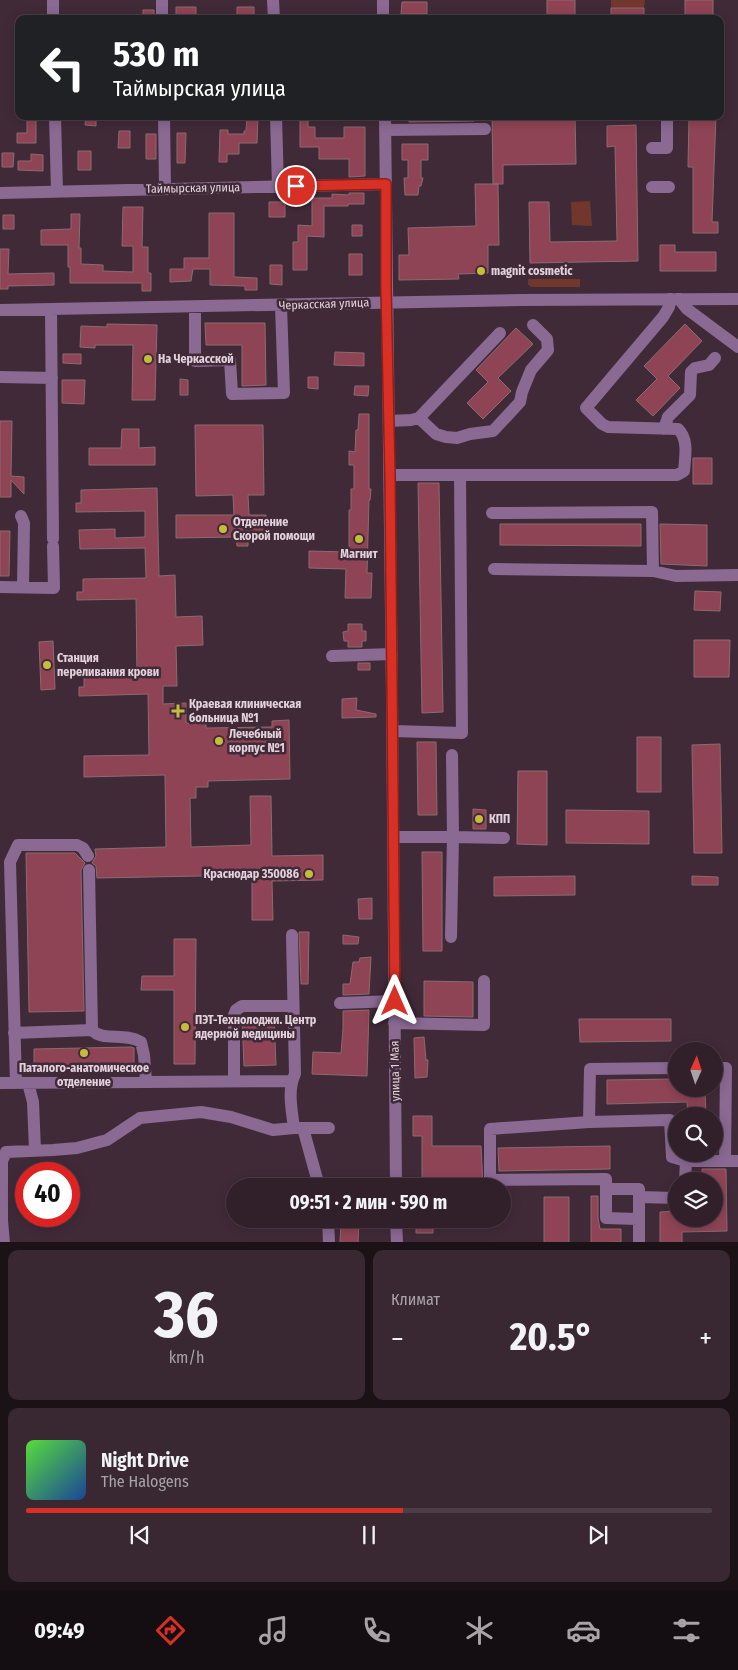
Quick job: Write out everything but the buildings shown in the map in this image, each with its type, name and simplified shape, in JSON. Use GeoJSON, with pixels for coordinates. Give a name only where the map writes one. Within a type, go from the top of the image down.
{"type":"FeatureCollection","features":[{"type":"Feature","properties":{"kind":"street"},"geometry":{"type":"LineString","coordinates":[[53,0],[53,15]]}},
{"type":"Feature","properties":{"kind":"street"},"geometry":{"type":"LineString","coordinates":[[162,0],[162,15]]}},
{"type":"Feature","properties":{"kind":"street"},"geometry":{"type":"LineString","coordinates":[[273,0],[274,15]]}},
{"type":"Feature","properties":{"kind":"street"},"geometry":{"type":"LineString","coordinates":[[383,0],[383,15]]}},
{"type":"Feature","properties":{"kind":"street"},"geometry":{"type":"LineString","coordinates":[[55,120],[57,192]]}},
{"type":"Feature","properties":{"kind":"street"},"geometry":{"type":"LineString","coordinates":[[164,120],[165,188]]}},
{"type":"Feature","properties":{"kind":"street"},"geometry":{"type":"LineString","coordinates":[[276,120],[278,187]]}},
{"type":"Feature","properties":{"kind":"street","name":"улица 1 Мая"},"geometry":{"type":"LineString","coordinates":[[385,120],[393,731],[396,1178]]}},
{"type":"Feature","properties":{"kind":"street"},"geometry":{"type":"LineString","coordinates":[[659,152],[667,148],[667,120]]}},
{"type":"Feature","properties":{"kind":"street"},"geometry":{"type":"LineString","coordinates":[[385,130],[485,129]]}},
{"type":"Feature","properties":{"kind":"street","name":"Таймырская улица"},"geometry":{"type":"LineString","coordinates":[[0,193],[386,184]]}},
{"type":"Feature","properties":{"kind":"street"},"geometry":{"type":"LineString","coordinates":[[652,187],[669,187]]}},
{"type":"Feature","properties":{"kind":"street"},"geometry":{"type":"LineString","coordinates":[[390,476],[677,476],[684,471],[685,440],[683,434],[678,430],[608,427],[602,424],[586,408],[663,317],[675,299],[738,347]]}},
{"type":"Feature","properties":{"kind":"street","name":"Черкасская улица"},"geometry":{"type":"LineString","coordinates":[[0,310],[281,306],[386,302],[738,299]]}},
{"type":"Feature","properties":{"kind":"street"},"geometry":{"type":"LineString","coordinates":[[195,307],[195,361],[230,360],[232,394],[284,393],[281,306]]}},
{"type":"Feature","properties":{"kind":"street"},"geometry":{"type":"LineString","coordinates":[[0,587],[54,588],[51,310]]}},
{"type":"Feature","properties":{"kind":"street"},"geometry":{"type":"LineString","coordinates":[[419,418],[436,434],[446,437],[458,438],[470,434],[493,431],[520,402],[531,370],[548,350],[547,339],[532,325]]}},
{"type":"Feature","properties":{"kind":"street"},"geometry":{"type":"LineString","coordinates":[[388,421],[419,418],[500,333]]}},
{"type":"Feature","properties":{"kind":"street"},"geometry":{"type":"LineString","coordinates":[[664,429],[668,418],[690,395],[691,372],[695,368],[709,365],[715,358]]}},
{"type":"Feature","properties":{"kind":"street"},"geometry":{"type":"LineString","coordinates":[[0,377],[52,378]]}},
{"type":"Feature","properties":{"kind":"street"},"geometry":{"type":"LineString","coordinates":[[393,731],[462,732],[460,476]]}},
{"type":"Feature","properties":{"kind":"street"},"geometry":{"type":"LineString","coordinates":[[492,513],[652,512],[653,570]]}},
{"type":"Feature","properties":{"kind":"street"},"geometry":{"type":"LineString","coordinates":[[21,516],[24,523],[23,587]]}},
{"type":"Feature","properties":{"kind":"street"},"geometry":{"type":"LineString","coordinates":[[494,569],[653,570],[676,576],[738,575]]}},
{"type":"Feature","properties":{"kind":"street"},"geometry":{"type":"LineString","coordinates":[[332,656],[392,654]]}},
{"type":"Feature","properties":{"kind":"street"},"geometry":{"type":"LineString","coordinates":[[451,937],[452,755]]}},
{"type":"Feature","properties":{"kind":"street"},"geometry":{"type":"LineString","coordinates":[[393,837],[504,838]]}},
{"type":"Feature","properties":{"kind":"street"},"geometry":{"type":"LineString","coordinates":[[35,1150],[33,1102],[22,1083],[14,1033],[5,862],[18,845],[77,844],[83,848],[88,856]]}},
{"type":"Feature","properties":{"kind":"street"},"geometry":{"type":"LineString","coordinates":[[89,870],[92,1030],[96,1035],[128,1036],[141,1042],[146,1081]]}},
{"type":"Feature","properties":{"kind":"street"},"geometry":{"type":"LineString","coordinates":[[292,935],[295,1074],[290,1096],[298,1128],[316,1178]]}},
{"type":"Feature","properties":{"kind":"street"},"geometry":{"type":"LineString","coordinates":[[394,1023],[484,1025],[484,981]]}},
{"type":"Feature","properties":{"kind":"street"},"geometry":{"type":"LineString","coordinates":[[340,1003],[395,1001]]}},
{"type":"Feature","properties":{"kind":"street"},"geometry":{"type":"LineString","coordinates":[[234,1081],[234,1015],[236,1010],[241,1006],[293,1006]]}},
{"type":"Feature","properties":{"kind":"street"},"geometry":{"type":"LineString","coordinates":[[14,1033],[92,1030]]}},
{"type":"Feature","properties":{"kind":"street"},"geometry":{"type":"LineString","coordinates":[[589,1122],[590,1069],[668,1068]]}},
{"type":"Feature","properties":{"kind":"street"},"geometry":{"type":"LineString","coordinates":[[723,1068],[726,1068],[725,1160],[738,1161]]}},
{"type":"Feature","properties":{"kind":"street"},"geometry":{"type":"LineString","coordinates":[[0,1083],[290,1081],[293,1078]]}},
{"type":"Feature","properties":{"kind":"street"},"geometry":{"type":"LineString","coordinates":[[4,1242],[2,1161],[6,1152],[77,1148],[107,1140],[140,1118],[200,1112],[230,1117],[273,1130],[329,1128]]}},
{"type":"Feature","properties":{"kind":"street"},"geometry":{"type":"LineString","coordinates":[[638,1219],[606,1218],[606,1179],[490,1180],[490,1129],[589,1122],[668,1120]]}},
{"type":"Feature","properties":{"kind":"street"},"geometry":{"type":"LineString","coordinates":[[606,1189],[639,1189],[639,1242]]}},
{"type":"Feature","properties":{"kind":"street"},"geometry":{"type":"LineString","coordinates":[[639,1197],[668,1198]]}},
{"type":"Feature","properties":{"kind":"street"},"geometry":{"type":"LineString","coordinates":[[329,1228],[330,1242]]}},
{"type":"Feature","properties":{"kind":"street"},"geometry":{"type":"LineString","coordinates":[[396,1228],[397,1242]]}},
{"type":"Feature","properties":{"kind":"shaded area"},"geometry":{"type":"Polygon","coordinates":[[[611,0],[645,0],[644,8],[611,8],[611,0]]]}},
{"type":"Feature","properties":{"kind":"shaded area"},"geometry":{"type":"Polygon","coordinates":[[[590,201],[592,226],[572,225],[571,202],[590,201]]]}},
{"type":"Feature","properties":{"kind":"shaded area"},"geometry":{"type":"Polygon","coordinates":[[[528,279],[580,279],[580,287],[531,287],[528,284],[528,279]]]}},
{"type":"Feature","properties":{"kind":"place","name":"magnit cosmetic"},"geometry":{"type":"Point","coordinates":[481,271]}},
{"type":"Feature","properties":{"kind":"place","name":"На Черкасской"},"geometry":{"type":"Point","coordinates":[148,359]}},
{"type":"Feature","properties":{"kind":"place","name":"Отделение Скорой помощи"},"geometry":{"type":"Point","coordinates":[223,529]}},
{"type":"Feature","properties":{"kind":"place","name":"Магнит"},"geometry":{"type":"Point","coordinates":[359,539]}},
{"type":"Feature","properties":{"kind":"place","name":"Станция переливания крови"},"geometry":{"type":"Point","coordinates":[47,665]}},
{"type":"Feature","properties":{"kind":"place","name":"Краевая клиническая больница №1"},"geometry":{"type":"Point","coordinates":[178,711]}},
{"type":"Feature","properties":{"kind":"place","name":"Лечебный корпус №1"},"geometry":{"type":"Point","coordinates":[219,741]}},
{"type":"Feature","properties":{"kind":"place","name":"КПП"},"geometry":{"type":"Point","coordinates":[479,819]}},
{"type":"Feature","properties":{"kind":"place","name":"Краснодар 350086"},"geometry":{"type":"Point","coordinates":[309,874]}},
{"type":"Feature","properties":{"kind":"place","name":"ПЭТ-Технолоджи. Центр ядерной медицины"},"geometry":{"type":"Point","coordinates":[185,1027]}},
{"type":"Feature","properties":{"kind":"place","name":"Паталого-анатомическое отделение"},"geometry":{"type":"Point","coordinates":[84,1053]}},
{"type":"Feature","properties":{"kind":"route"},"geometry":{"type":"LineString","coordinates":[[296,186],[386,184],[395,1001]]}}]}
